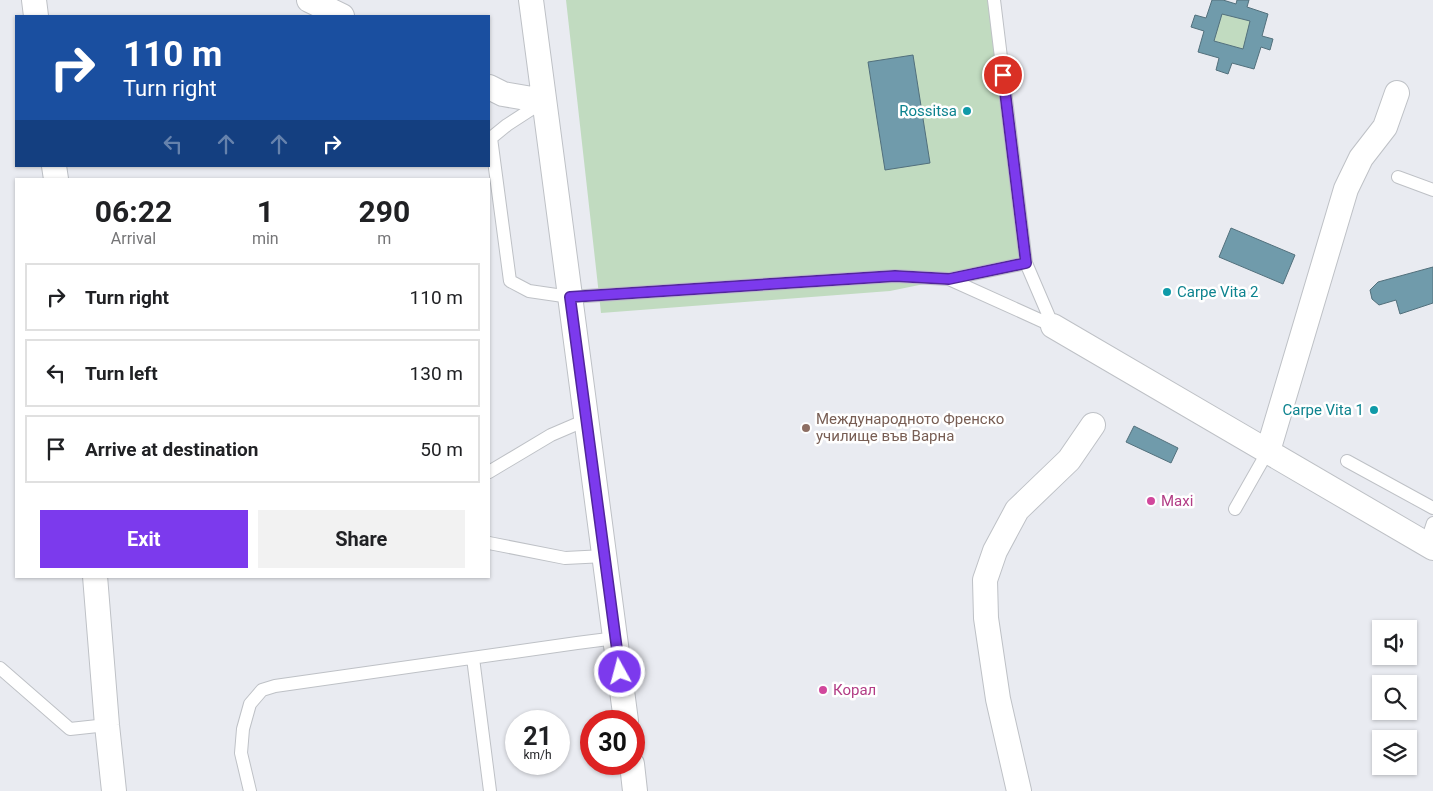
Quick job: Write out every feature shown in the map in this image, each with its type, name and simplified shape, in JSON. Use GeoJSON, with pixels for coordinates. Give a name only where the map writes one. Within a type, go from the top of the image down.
{"type":"FeatureCollection","features":[{"type":"Feature","properties":{"kind":"street"},"geometry":{"type":"LineString","coordinates":[[34,0],[36,15]]}},
{"type":"Feature","properties":{"kind":"street"},"geometry":{"type":"LineString","coordinates":[[309,0],[340,15]]}},
{"type":"Feature","properties":{"kind":"street"},"geometry":{"type":"LineString","coordinates":[[531,0],[625,710]]}},
{"type":"Feature","properties":{"kind":"street"},"geometry":{"type":"LineString","coordinates":[[490,88],[503,94],[544,101]]}},
{"type":"Feature","properties":{"kind":"street"},"geometry":{"type":"LineString","coordinates":[[1268,451],[1346,189],[1362,158],[1385,127],[1398,93]]}},
{"type":"Feature","properties":{"kind":"street"},"geometry":{"type":"LineString","coordinates":[[1053,326],[1268,451],[1431,538]]}},
{"type":"Feature","properties":{"kind":"street"},"geometry":{"type":"LineString","coordinates":[[1019,791],[998,699],[986,618],[986,580],[995,551],[1017,510],[1069,460],[1093,425]]}},
{"type":"Feature","properties":{"kind":"street"},"geometry":{"type":"LineString","coordinates":[[95,578],[106,725],[114,791]]}},
{"type":"Feature","properties":{"kind":"street"},"geometry":{"type":"LineString","coordinates":[[633,775],[635,791]]}},
{"type":"Feature","properties":{"kind":"lane"},"geometry":{"type":"LineString","coordinates":[[994,0],[1026,263],[1053,326]]}},
{"type":"Feature","properties":{"kind":"lane"},"geometry":{"type":"LineString","coordinates":[[544,101],[507,125],[491,138],[510,281],[529,291],[570,297],[895,276],[949,279],[1026,263]]}},
{"type":"Feature","properties":{"kind":"lane"},"geometry":{"type":"LineString","coordinates":[[1398,177],[1433,190]]}},
{"type":"Feature","properties":{"kind":"lane"},"geometry":{"type":"LineString","coordinates":[[949,279],[1053,326]]}},
{"type":"Feature","properties":{"kind":"lane"},"geometry":{"type":"LineString","coordinates":[[490,471],[551,436],[586,420]]}},
{"type":"Feature","properties":{"kind":"lane"},"geometry":{"type":"LineString","coordinates":[[1235,509],[1268,451]]}},
{"type":"Feature","properties":{"kind":"lane"},"geometry":{"type":"LineString","coordinates":[[1347,461],[1433,508]]}},
{"type":"Feature","properties":{"kind":"lane"},"geometry":{"type":"LineString","coordinates":[[490,543],[565,558],[605,556]]}},
{"type":"Feature","properties":{"kind":"lane"},"geometry":{"type":"LineString","coordinates":[[250,791],[241,753],[242,729],[250,704],[262,690],[275,686],[616,638]]}},
{"type":"Feature","properties":{"kind":"lane"},"geometry":{"type":"LineString","coordinates":[[473,658],[490,791]]}},
{"type":"Feature","properties":{"kind":"lane"},"geometry":{"type":"LineString","coordinates":[[0,668],[70,729],[106,725]]}},
{"type":"Feature","properties":{"kind":"green space"},"geometry":{"type":"Polygon","coordinates":[[[566,0],[994,0],[1026,263],[890,291],[601,313],[566,0]]]}},
{"type":"Feature","properties":{"kind":"green space"},"geometry":{"type":"Polygon","coordinates":[[[1221,13],[1251,21],[1243,49],[1214,41],[1221,13]]]}},
{"type":"Feature","properties":{"kind":"water"},"geometry":{"type":"Polygon","coordinates":[[[1212,0],[1223,0],[1236,4],[1237,0],[1249,0],[1247,7],[1268,14],[1262,36],[1273,39],[1270,50],[1261,47],[1254,69],[1232,63],[1228,74],[1216,70],[1219,58],[1198,52],[1204,31],[1191,27],[1195,15],[1206,18],[1212,0]],[[1222,14],[1214,41],[1243,49],[1250,21],[1222,14]]]}},
{"type":"Feature","properties":{"kind":"water"},"geometry":{"type":"Polygon","coordinates":[[[913,55],[930,163],[885,170],[868,62],[913,55]]]}},
{"type":"Feature","properties":{"kind":"water"},"geometry":{"type":"Polygon","coordinates":[[[1231,228],[1295,255],[1283,284],[1219,257],[1231,228]]]}},
{"type":"Feature","properties":{"kind":"water"},"geometry":{"type":"Polygon","coordinates":[[[1433,267],[1433,303],[1400,314],[1396,300],[1379,305],[1372,299],[1370,290],[1378,282],[1433,267]]]}},
{"type":"Feature","properties":{"kind":"water"},"geometry":{"type":"Polygon","coordinates":[[[1134,426],[1178,448],[1171,463],[1126,442],[1134,426]]]}},
{"type":"Feature","properties":{"kind":"place","name":"Rossitsa"},"geometry":{"type":"Point","coordinates":[967,111]}},
{"type":"Feature","properties":{"kind":"place","name":"Carpe Vita 2"},"geometry":{"type":"Point","coordinates":[1167,292]}},
{"type":"Feature","properties":{"kind":"place","name":"Carpe Vita 1"},"geometry":{"type":"Point","coordinates":[1374,410]}},
{"type":"Feature","properties":{"kind":"place","name":"Международното Френско училище във Варна"},"geometry":{"type":"Point","coordinates":[806,428]}},
{"type":"Feature","properties":{"kind":"place","name":"Maxi"},"geometry":{"type":"Point","coordinates":[1151,501]}},
{"type":"Feature","properties":{"kind":"place","name":"Корал"},"geometry":{"type":"Point","coordinates":[823,690]}},
{"type":"Feature","properties":{"kind":"route"},"geometry":{"type":"LineString","coordinates":[[620,672],[570,297],[895,276],[949,279],[1026,263],[1003,75]]}}]}
